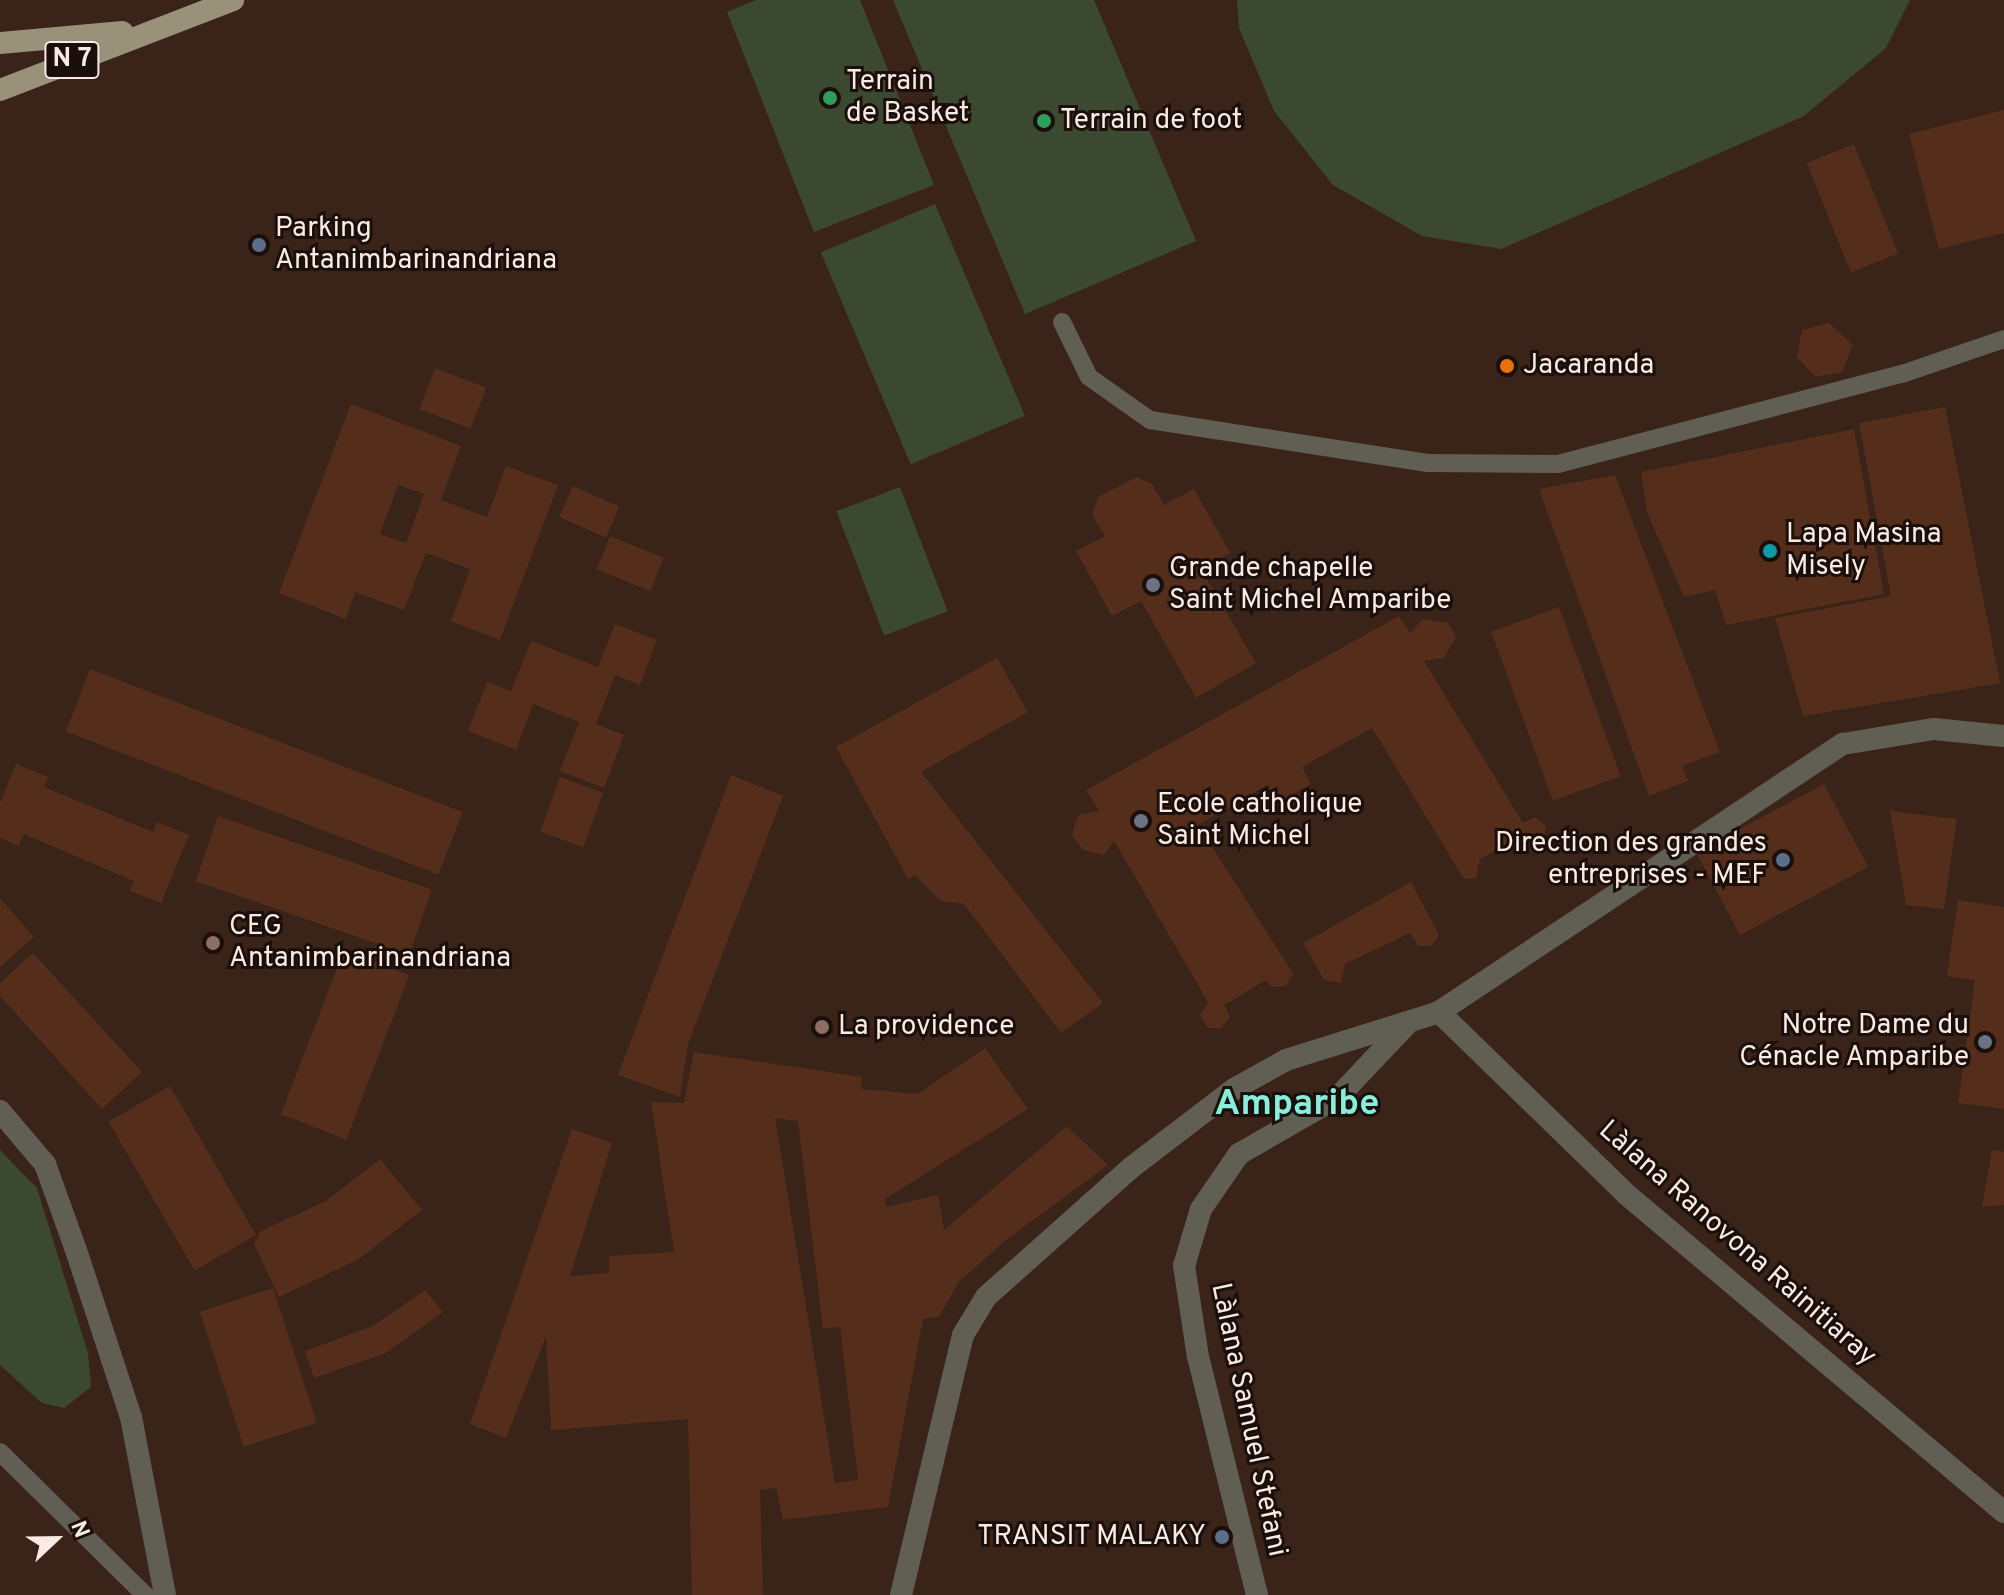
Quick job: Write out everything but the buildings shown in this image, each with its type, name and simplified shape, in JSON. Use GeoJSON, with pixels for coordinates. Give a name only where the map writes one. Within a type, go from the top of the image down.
{"type":"FeatureCollection","features":[{"type":"Feature","properties":{"kind":"main road","name":"N 7"},"geometry":{"type":"LineString","coordinates":[[0,90],[144,30],[233,0]]}},
{"type":"Feature","properties":{"kind":"main road","name":"N 7"},"geometry":{"type":"LineString","coordinates":[[0,43],[144,30]]}},
{"type":"Feature","properties":{"kind":"street"},"geometry":{"type":"LineString","coordinates":[[901,1595],[963,1335],[986,1297],[1132,1167],[1234,1089],[1324,1045],[1439,1012],[1843,744],[1934,729],[2004,736]]}},
{"type":"Feature","properties":{"kind":"street","name":"Làlana Ranovona Rainitiaray"},"geometry":{"type":"LineString","coordinates":[[1439,1012],[1626,1194],[2004,1512]]}},
{"type":"Feature","properties":{"kind":"street","name":"Làlana Samuel Stefani"},"geometry":{"type":"LineString","coordinates":[[1257,1595],[1198,1357],[1184,1266],[1201,1209],[1239,1154],[1338,1097],[1409,1022]]}},
{"type":"Feature","properties":{"kind":"street"},"geometry":{"type":"LineString","coordinates":[[0,1111],[45,1164],[76,1250],[131,1417],[165,1595]]}},
{"type":"Feature","properties":{"kind":"lane"},"geometry":{"type":"LineString","coordinates":[[1062,322],[1089,377],[1150,420],[1428,463],[1558,464],[1902,374],[2004,339]]}},
{"type":"Feature","properties":{"kind":"lane"},"geometry":{"type":"LineString","coordinates":[[0,1452],[145,1595]]}},
{"type":"Feature","properties":{"kind":"green space","name":"Terrain de Basket"},"geometry":{"type":"Polygon","coordinates":[[[756,0],[860,0],[934,185],[814,232],[727,12],[756,0]]]}},
{"type":"Feature","properties":{"kind":"green space","name":"Terrain de foot"},"geometry":{"type":"Polygon","coordinates":[[[893,0],[1094,0],[1196,241],[1025,314],[893,0]]]}},
{"type":"Feature","properties":{"kind":"green space"},"geometry":{"type":"Polygon","coordinates":[[[1237,0],[1910,0],[1886,48],[1804,116],[1501,249],[1422,236],[1333,185],[1274,111],[1239,28],[1237,0]]]}},
{"type":"Feature","properties":{"kind":"green space"},"geometry":{"type":"Polygon","coordinates":[[[935,204],[1025,416],[911,464],[821,252],[935,204]]]}},
{"type":"Feature","properties":{"kind":"green space"},"geometry":{"type":"Polygon","coordinates":[[[900,487],[948,611],[884,636],[837,511],[900,487]]]}},
{"type":"Feature","properties":{"kind":"green space"},"geometry":{"type":"Polygon","coordinates":[[[0,1150],[37,1188],[88,1353],[91,1387],[64,1408],[42,1403],[0,1365],[0,1150]]]}},
{"type":"Feature","properties":{"kind":"place","name":"Terrain de Basket"},"geometry":{"type":"Point","coordinates":[830,98]}},
{"type":"Feature","properties":{"kind":"place","name":"Terrain de foot"},"geometry":{"type":"Point","coordinates":[1044,121]}},
{"type":"Feature","properties":{"kind":"place","name":"Parking Antanimbarinandriana"},"geometry":{"type":"Point","coordinates":[259,245]}},
{"type":"Feature","properties":{"kind":"place","name":"Jacaranda"},"geometry":{"type":"Point","coordinates":[1507,366]}},
{"type":"Feature","properties":{"kind":"place","name":"Lapa Masina Misely"},"geometry":{"type":"Point","coordinates":[1770,551]}},
{"type":"Feature","properties":{"kind":"place","name":"Grande chapelle Saint Michel Amparibe"},"geometry":{"type":"Point","coordinates":[1153,585]}},
{"type":"Feature","properties":{"kind":"place","name":"Ecole catholique Saint Michel"},"geometry":{"type":"Point","coordinates":[1141,821]}},
{"type":"Feature","properties":{"kind":"place","name":"Direction des grandes entreprises - MEF"},"geometry":{"type":"Point","coordinates":[1783,860]}},
{"type":"Feature","properties":{"kind":"place","name":"CEG Antanimbarinandriana"},"geometry":{"type":"Point","coordinates":[213,943]}},
{"type":"Feature","properties":{"kind":"place","name":"La providence"},"geometry":{"type":"Point","coordinates":[822,1027]}},
{"type":"Feature","properties":{"kind":"place","name":"Notre Dame du Cénacle Amparibe"},"geometry":{"type":"Point","coordinates":[1985,1042]}},
{"type":"Feature","properties":{"kind":"place","name":"TRANSIT MALAKY"},"geometry":{"type":"Point","coordinates":[1222,1537]}},
{"type":"Feature","properties":{"kind":"district","name":"Amparibe"},"geometry":{"type":"Point","coordinates":[1297,1106]}}]}
